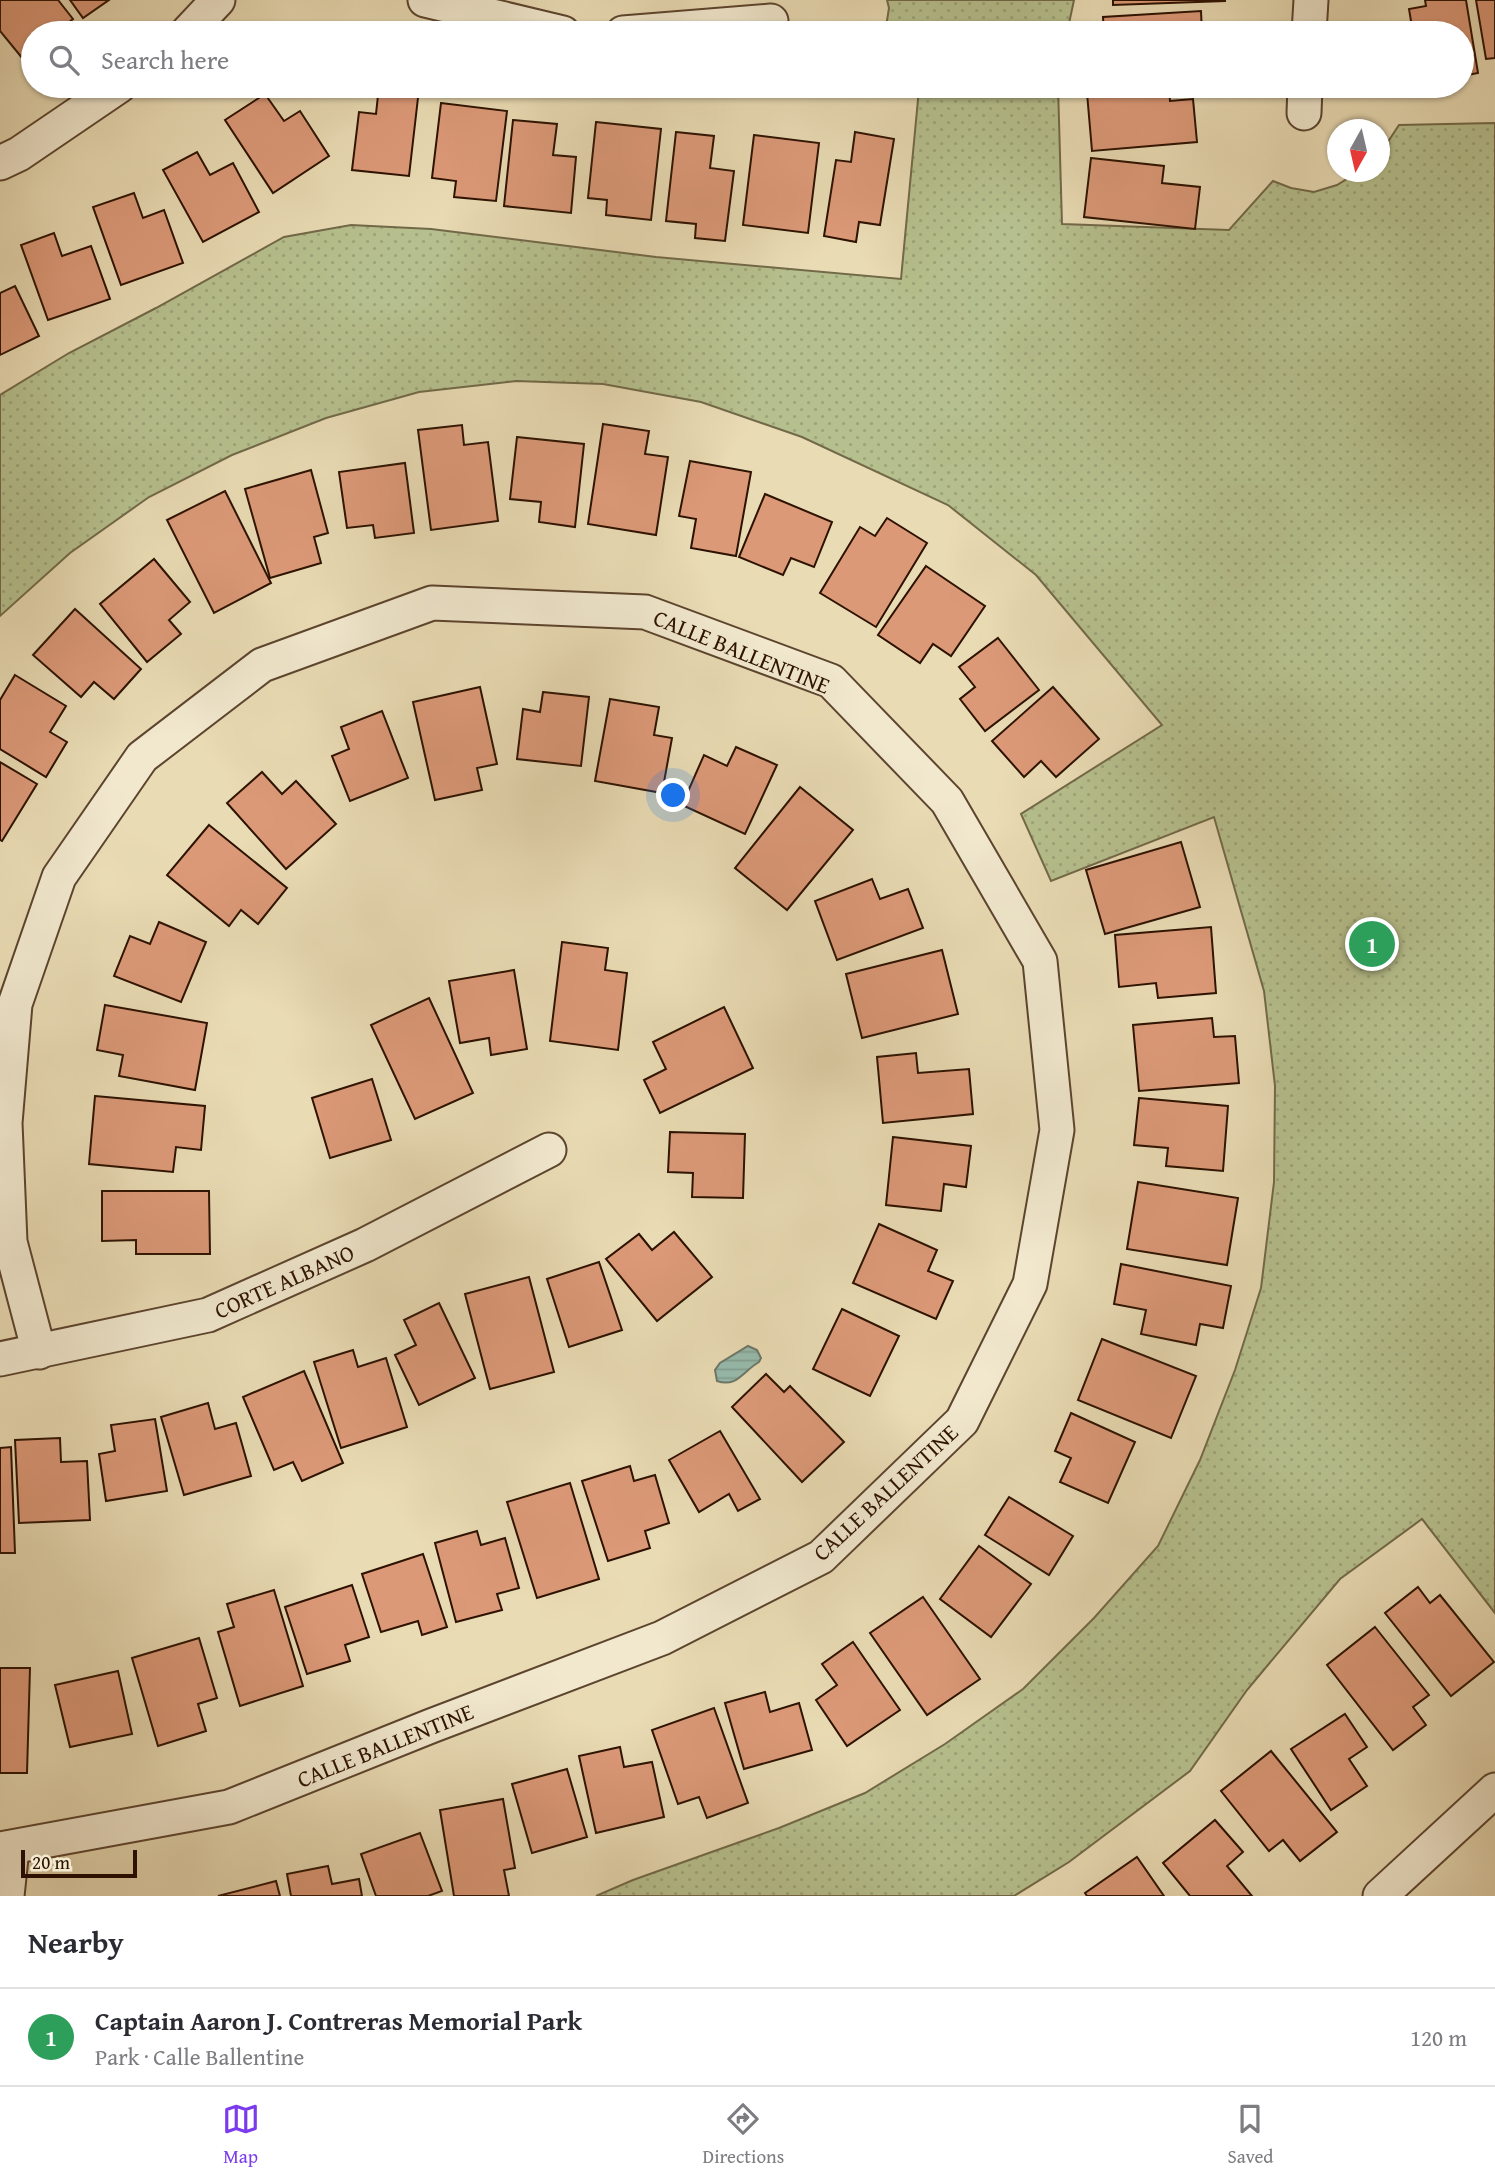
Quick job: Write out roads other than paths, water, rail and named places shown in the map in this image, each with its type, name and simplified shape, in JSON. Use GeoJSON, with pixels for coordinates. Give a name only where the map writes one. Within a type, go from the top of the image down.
{"type":"FeatureCollection","features":[{"type":"Feature","properties":{"kind":"street"},"geometry":{"type":"LineString","coordinates":[[198,21],[218,0]]}},
{"type":"Feature","properties":{"kind":"street"},"geometry":{"type":"LineString","coordinates":[[425,0],[513,21]]}},
{"type":"Feature","properties":{"kind":"street"},"geometry":{"type":"LineString","coordinates":[[1310,21],[1311,0]]}},
{"type":"Feature","properties":{"kind":"street"},"geometry":{"type":"LineString","coordinates":[[0,163],[19,154],[101,98]]}},
{"type":"Feature","properties":{"kind":"street","name":"CALLE BALLENTINE"},"geometry":{"type":"LineString","coordinates":[[6,1849],[229,1807],[430,1726],[663,1638],[821,1557],[961,1421],[1030,1284],[1057,1130],[1040,961],[947,801],[831,681],[645,612],[432,603],[262,665],[142,757],[59,877],[15,1004],[5,1123],[10,1242],[39,1352]]}},
{"type":"Feature","properties":{"kind":"street","name":"CORTE ALBANO"},"geometry":{"type":"LineString","coordinates":[[0,1359],[208,1315],[365,1245],[549,1150]]}},
{"type":"Feature","properties":{"kind":"street"},"geometry":{"type":"LineString","coordinates":[[1380,1896],[1495,1790]]}},
{"type":"Feature","properties":{"kind":"street"},"geometry":{"type":"LineString","coordinates":[[6,1849],[7,1896]]}},
{"type":"Feature","properties":{"kind":"place","name":"Captain Aaron J. Contreras Memorial Park"},"geometry":{"type":"Point","coordinates":[1372,944]}}]}
